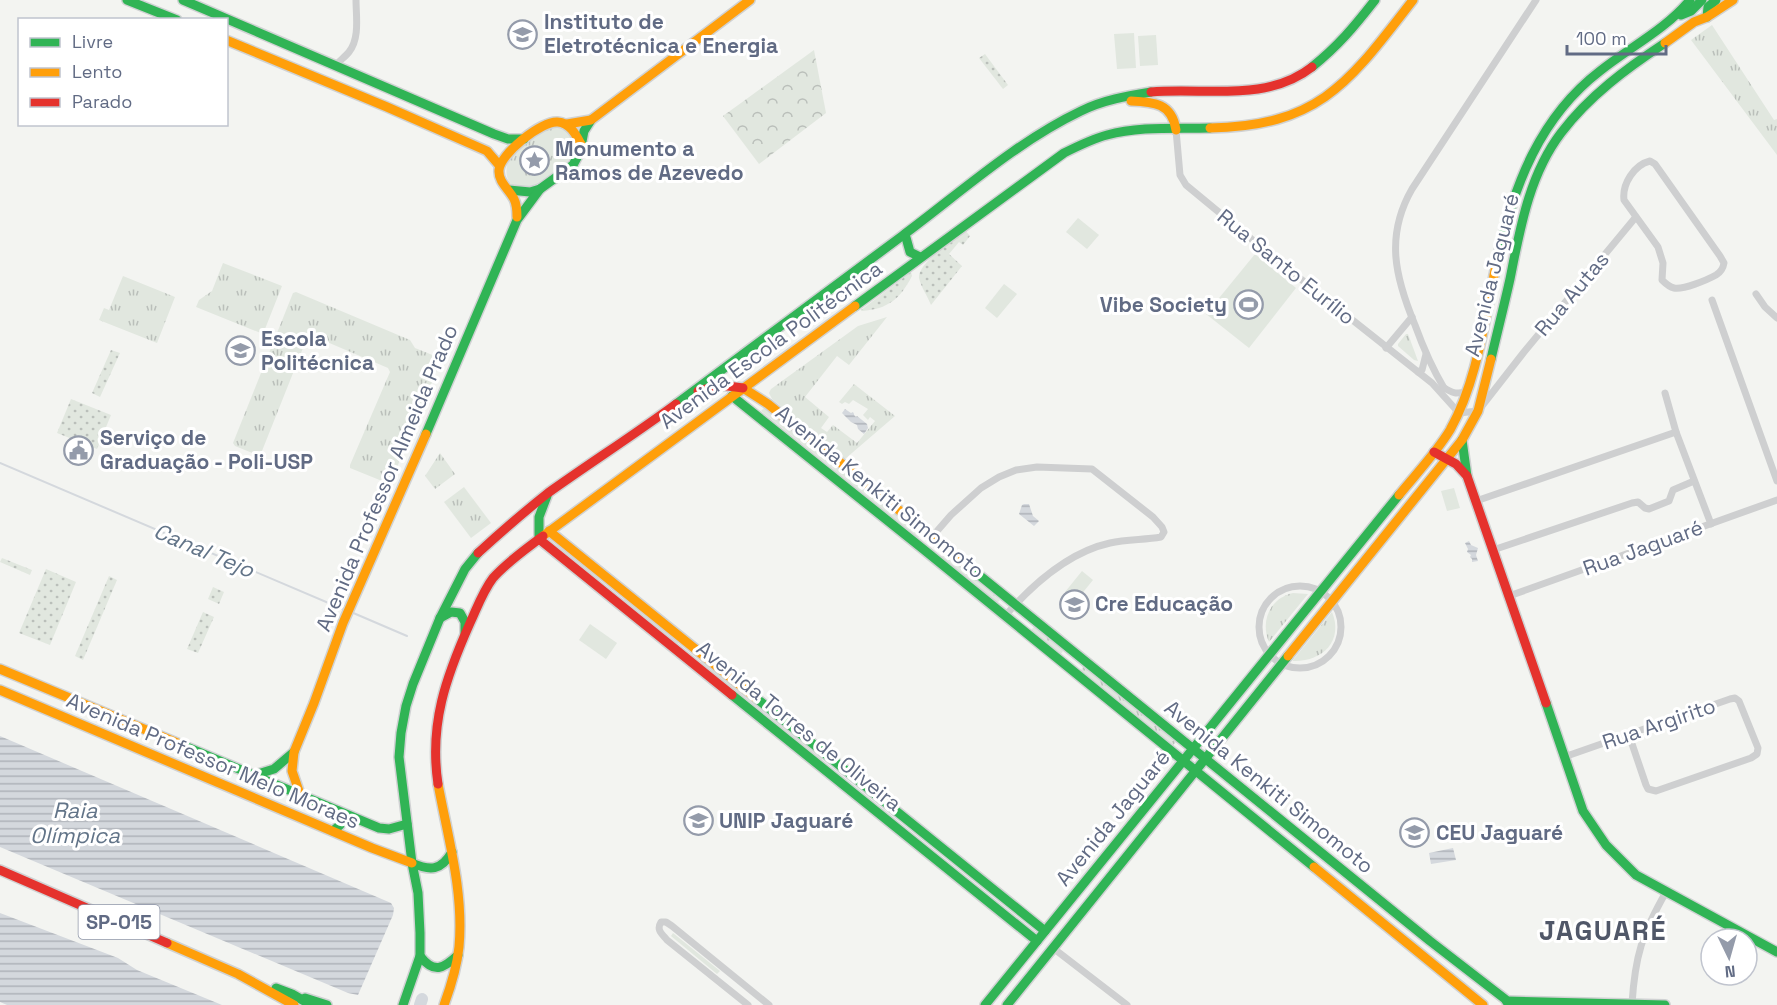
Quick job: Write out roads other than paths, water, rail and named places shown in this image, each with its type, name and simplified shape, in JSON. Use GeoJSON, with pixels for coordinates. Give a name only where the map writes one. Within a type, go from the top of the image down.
{"type":"FeatureCollection","features":[{"type":"Feature","properties":{"kind":"main road"},"geometry":{"type":"LineString","coordinates":[[127,0],[172,18]]}},
{"type":"Feature","properties":{"kind":"main road"},"geometry":{"type":"LineString","coordinates":[[183,0],[224,18]]}},
{"type":"Feature","properties":{"kind":"main road"},"geometry":{"type":"LineString","coordinates":[[509,190],[521,192],[540,189],[573,165],[580,152],[584,131],[591,120],[750,0]]}},
{"type":"Feature","properties":{"kind":"main road","name":"Avenida Escola Politécnica"},"geometry":{"type":"LineString","coordinates":[[403,1005],[420,956],[420,910],[399,757],[401,733],[410,695],[440,618],[465,569],[478,553],[549,493],[905,234],[971,182],[1047,129],[1082,110],[1109,100],[1154,92],[1241,91],[1279,85],[1304,73],[1331,52],[1348,35],[1375,0]]}},
{"type":"Feature","properties":{"kind":"main road","name":"Avenida Escola Politécnica"},"geometry":{"type":"LineString","coordinates":[[444,1005],[453,980],[458,955],[459,910],[452,852],[436,765],[434,740],[438,706],[443,687],[484,593],[506,565],[920,257],[1072,148],[1114,133],[1260,124],[1288,117],[1316,104],[1338,88],[1413,0]]}},
{"type":"Feature","properties":{"kind":"main road","name":"Avenida Jaguaré"},"geometry":{"type":"LineString","coordinates":[[985,1005],[1448,433],[1467,391],[1507,222],[1523,171],[1535,147],[1548,126],[1585,82],[1676,17],[1690,0]]}},
{"type":"Feature","properties":{"kind":"main road"},"geometry":{"type":"LineString","coordinates":[[1676,17],[1691,11],[1702,0]]}},
{"type":"Feature","properties":{"kind":"main road"},"geometry":{"type":"LineString","coordinates":[[1707,17],[1708,7],[1716,0]]}},
{"type":"Feature","properties":{"kind":"main road","name":"Avenida Jaguaré"},"geometry":{"type":"LineString","coordinates":[[1007,1005],[1462,440],[1478,411],[1527,205],[1540,170],[1561,134],[1617,77],[1694,22],[1707,17],[1733,0]]}},
{"type":"Feature","properties":{"kind":"main road"},"geometry":{"type":"LineString","coordinates":[[228,20],[494,134],[508,139],[524,140]]}},
{"type":"Feature","properties":{"kind":"main road"},"geometry":{"type":"LineString","coordinates":[[228,41],[487,151],[499,165],[501,182],[515,197],[518,206],[517,220]]}},
{"type":"Feature","properties":{"kind":"main road"},"geometry":{"type":"LineString","coordinates":[[1109,100],[1161,105],[1172,113],[1176,130]]}},
{"type":"Feature","properties":{"kind":"main road"},"geometry":{"type":"LineString","coordinates":[[499,165],[524,140],[548,122],[557,121],[567,124],[591,120]]}},
{"type":"Feature","properties":{"kind":"main road"},"geometry":{"type":"LineString","coordinates":[[567,124],[576,133],[581,144]]}},
{"type":"Feature","properties":{"kind":"main road","name":"Avenida Professor Almeida Prado"},"geometry":{"type":"LineString","coordinates":[[300,794],[292,771],[294,752],[344,623],[517,220],[540,189]]}},
{"type":"Feature","properties":{"kind":"main road"},"geometry":{"type":"LineString","coordinates":[[905,234],[909,252],[920,257]]}},
{"type":"Feature","properties":{"kind":"main road"},"geometry":{"type":"LineString","coordinates":[[685,396],[717,385],[743,388]]}},
{"type":"Feature","properties":{"kind":"main road","name":"Avenida Kenkiti Simomoto"},"geometry":{"type":"LineString","coordinates":[[743,388],[760,398],[1506,1001]]}},
{"type":"Feature","properties":{"kind":"main road","name":"Avenida Kenkiti Simomoto"},"geometry":{"type":"LineString","coordinates":[[732,396],[1483,1005]]}},
{"type":"Feature","properties":{"kind":"main road"},"geometry":{"type":"LineString","coordinates":[[1462,440],[1467,476],[1583,811],[1606,845],[1636,875],[1777,952]]}},
{"type":"Feature","properties":{"kind":"main road"},"geometry":{"type":"LineString","coordinates":[[1434,452],[1456,464],[1467,476]]}},
{"type":"Feature","properties":{"kind":"main road"},"geometry":{"type":"LineString","coordinates":[[539,539],[538,516],[549,493]]}},
{"type":"Feature","properties":{"kind":"main road"},"geometry":{"type":"LineString","coordinates":[[869,506],[879,494]]}},
{"type":"Feature","properties":{"kind":"main road","name":"Avenida Torres de Oliveira"},"geometry":{"type":"LineString","coordinates":[[549,531],[1045,931]]}},
{"type":"Feature","properties":{"kind":"main road","name":"Avenida Torres de Oliveira"},"geometry":{"type":"LineString","coordinates":[[539,539],[1037,941]]}},
{"type":"Feature","properties":{"kind":"main road"},"geometry":{"type":"LineString","coordinates":[[609,596],[617,586]]}},
{"type":"Feature","properties":{"kind":"main road"},"geometry":{"type":"LineString","coordinates":[[440,618],[451,612],[460,613],[465,622],[465,634]]}},
{"type":"Feature","properties":{"kind":"main road"},"geometry":{"type":"LineString","coordinates":[[1068,667],[1077,655]]}},
{"type":"Feature","properties":{"kind":"main road","name":"Avenida Professor Melo Moraes"},"geometry":{"type":"LineString","coordinates":[[0,669],[384,829],[407,824]]}},
{"type":"Feature","properties":{"kind":"main road"},"geometry":{"type":"LineString","coordinates":[[12,695],[14,682],[25,680]]}},
{"type":"Feature","properties":{"kind":"main road","name":"Avenida Professor Melo Moraes"},"geometry":{"type":"LineString","coordinates":[[0,690],[428,870],[434,870],[449,858],[452,852]]}},
{"type":"Feature","properties":{"kind":"main road"},"geometry":{"type":"LineString","coordinates":[[255,775],[274,769],[294,752]]}},
{"type":"Feature","properties":{"kind":"main road"},"geometry":{"type":"LineString","coordinates":[[827,771],[836,762]]}},
{"type":"Feature","properties":{"kind":"main road"},"geometry":{"type":"LineString","coordinates":[[870,807],[879,797]]}},
{"type":"Feature","properties":{"kind":"main road"},"geometry":{"type":"LineString","coordinates":[[333,831],[340,825],[341,815],[338,811]]}},
{"type":"Feature","properties":{"kind":"main road"},"geometry":{"type":"LineString","coordinates":[[914,842],[922,832]]}},
{"type":"Feature","properties":{"kind":"main road","name":"SP-015"},"geometry":{"type":"LineString","coordinates":[[0,870],[238,974],[294,1005]]}},
{"type":"Feature","properties":{"kind":"main road"},"geometry":{"type":"LineString","coordinates":[[1366,910],[1376,898]]}},
{"type":"Feature","properties":{"kind":"main road"},"geometry":{"type":"LineString","coordinates":[[420,956],[426,965],[437,969],[447,966],[458,955]]}},
{"type":"Feature","properties":{"kind":"main road"},"geometry":{"type":"LineString","coordinates":[[238,974],[327,1005]]}},
{"type":"Feature","properties":{"kind":"main road"},"geometry":{"type":"LineString","coordinates":[[292,994],[311,1005]]}},
{"type":"Feature","properties":{"kind":"main road"},"geometry":{"type":"LineString","coordinates":[[1483,1005],[1494,998],[1506,1001],[1665,1005]]}},
{"type":"Feature","properties":{"kind":"street"},"geometry":{"type":"LineString","coordinates":[[335,66],[354,45],[356,0]]}},
{"type":"Feature","properties":{"kind":"street"},"geometry":{"type":"LineString","coordinates":[[1444,388],[1426,354],[1403,297],[1396,263],[1396,237],[1405,201],[1536,0]]}},
{"type":"Feature","properties":{"kind":"street","name":"Rua Santo Eurílio"},"geometry":{"type":"LineString","coordinates":[[1176,130],[1180,175],[1186,184],[1432,383],[1459,413]]}},
{"type":"Feature","properties":{"kind":"street"},"geometry":{"type":"LineString","coordinates":[[1650,161],[1655,164],[1720,256],[1724,263],[1722,269],[1717,275],[1685,287],[1675,288],[1667,285],[1662,280],[1663,263],[1658,247],[1635,218],[1624,200],[1625,185],[1638,167],[1650,161]]}},
{"type":"Feature","properties":{"kind":"street","name":"Rua Autas"},"geometry":{"type":"LineString","coordinates":[[1478,411],[1508,371],[1635,218]]}},
{"type":"Feature","properties":{"kind":"street"},"geometry":{"type":"LineString","coordinates":[[1756,294],[1777,318]]}},
{"type":"Feature","properties":{"kind":"street"},"geometry":{"type":"LineString","coordinates":[[1712,300],[1777,481]]}},
{"type":"Feature","properties":{"kind":"street"},"geometry":{"type":"LineString","coordinates":[[1386,348],[1412,317]]}},
{"type":"Feature","properties":{"kind":"street"},"geometry":{"type":"LineString","coordinates":[[1418,372],[1422,370],[1426,354]]}},
{"type":"Feature","properties":{"kind":"street"},"geometry":{"type":"LineString","coordinates":[[1488,367],[1493,374],[1508,371]]}},
{"type":"Feature","properties":{"kind":"street","name":"Rua Santo Eurílio"},"geometry":{"type":"LineString","coordinates":[[1432,383],[1451,393],[1467,391]]}},
{"type":"Feature","properties":{"kind":"street"},"geometry":{"type":"LineString","coordinates":[[1665,393],[1676,432],[1711,524]]}},
{"type":"Feature","properties":{"kind":"street"},"geometry":{"type":"LineString","coordinates":[[1459,413],[1478,411]]}},
{"type":"Feature","properties":{"kind":"street"},"geometry":{"type":"LineString","coordinates":[[1476,501],[1676,432]]}},
{"type":"Feature","properties":{"kind":"street"},"geometry":{"type":"LineString","coordinates":[[931,538],[951,515],[981,488],[1016,470],[1037,467],[1092,469],[1153,517],[1163,530],[1161,537],[1111,543],[1088,550],[1065,562],[1005,616]]}},
{"type":"Feature","properties":{"kind":"street"},"geometry":{"type":"LineString","coordinates":[[1492,550],[1632,503],[1638,502],[1645,508],[1649,508],[1669,501],[1674,489],[1694,481]]}},
{"type":"Feature","properties":{"kind":"street","name":"Rua Jaguaré"},"geometry":{"type":"LineString","coordinates":[[1509,596],[1777,500]]}},
{"type":"Feature","properties":{"kind":"street"},"geometry":{"type":"LineString","coordinates":[[1294,586],[1307,586],[1321,591],[1332,602],[1339,614],[1341,627],[1339,640],[1332,652],[1322,661],[1309,667],[1296,667],[1282,663],[1270,654],[1262,642],[1259,629],[1260,616],[1270,598],[1281,590],[1294,586]]}},
{"type":"Feature","properties":{"kind":"street","name":"Rua Argirito"},"geometry":{"type":"LineString","coordinates":[[1564,757],[1735,698],[1739,701],[1758,748],[1757,754],[1751,758],[1656,790],[1648,789],[1646,785],[1629,735]]}},
{"type":"Feature","properties":{"kind":"street"},"geometry":{"type":"LineString","coordinates":[[1632,1004],[1635,966],[1643,936],[1666,892]]}},
{"type":"Feature","properties":{"kind":"street"},"geometry":{"type":"LineString","coordinates":[[748,1005],[667,940],[659,930],[660,924],[668,923],[769,1005]]}},
{"type":"Feature","properties":{"kind":"street"},"geometry":{"type":"LineString","coordinates":[[1053,948],[1127,1005]]}},
{"type":"Feature","properties":{"kind":"street"},"geometry":{"type":"LineString","coordinates":[[725,987],[733,975]]}},
{"type":"Feature","properties":{"kind":"water"},"geometry":{"type":"Polygon","coordinates":[[[845,409],[853,412],[856,417],[867,424],[868,428],[864,434],[842,413],[845,409]]]}},
{"type":"Feature","properties":{"kind":"water"},"geometry":{"type":"Polygon","coordinates":[[[1024,504],[1029,504],[1033,516],[1039,521],[1034,526],[1019,514],[1024,504]]]}},
{"type":"Feature","properties":{"kind":"water"},"geometry":{"type":"Polygon","coordinates":[[[1469,541],[1471,545],[1478,548],[1476,555],[1478,561],[1472,562],[1471,555],[1467,552],[1465,543],[1469,541]]]}},
{"type":"Feature","properties":{"kind":"water","name":"Raia Olímpica"},"geometry":{"type":"Polygon","coordinates":[[[0,736],[391,903],[394,908],[393,915],[358,995],[348,993],[0,847],[0,736]]]}},
{"type":"Feature","properties":{"kind":"water"},"geometry":{"type":"Polygon","coordinates":[[[1453,848],[1456,860],[1431,864],[1429,853],[1453,848]]]}},
{"type":"Feature","properties":{"kind":"water"},"geometry":{"type":"Polygon","coordinates":[[[0,913],[118,958],[137,970],[222,1005],[7,1005],[0,1002],[0,913]]]}},
{"type":"Feature","properties":{"kind":"waterway","name":"Canal Tejo"},"geometry":{"type":"LineString","coordinates":[[0,463],[345,610]]}},
{"type":"Feature","properties":{"kind":"waterway","name":"Canal Tejo"},"geometry":{"type":"LineString","coordinates":[[351,612],[407,636]]}},
{"type":"Feature","properties":{"kind":"waterway"},"geometry":{"type":"LineString","coordinates":[[420,1005],[422,999]]}},
{"type":"Feature","properties":{"kind":"place","name":"Instituto de Eletrotécnica e Energia"},"geometry":{"type":"Point","coordinates":[523,34]}},
{"type":"Feature","properties":{"kind":"place","name":"Monumento a Ramos de Azevedo"},"geometry":{"type":"Point","coordinates":[534,161]}},
{"type":"Feature","properties":{"kind":"place","name":"Vibe Society"},"geometry":{"type":"Point","coordinates":[1248,305]}},
{"type":"Feature","properties":{"kind":"place","name":"Escola Politécnica"},"geometry":{"type":"Point","coordinates":[240,351]}},
{"type":"Feature","properties":{"kind":"place","name":"Serviço de Graduação - Poli-USP"},"geometry":{"type":"Point","coordinates":[79,450]}},
{"type":"Feature","properties":{"kind":"place","name":"Cre Educação"},"geometry":{"type":"Point","coordinates":[1074,604]}},
{"type":"Feature","properties":{"kind":"place","name":"UNIP Jaguaré"},"geometry":{"type":"Point","coordinates":[698,821]}},
{"type":"Feature","properties":{"kind":"place","name":"CEU Jaguaré"},"geometry":{"type":"Point","coordinates":[1415,833]}},
{"type":"Feature","properties":{"kind":"district","name":"JAGUARÉ"},"geometry":{"type":"Point","coordinates":[1603,931]}}]}
